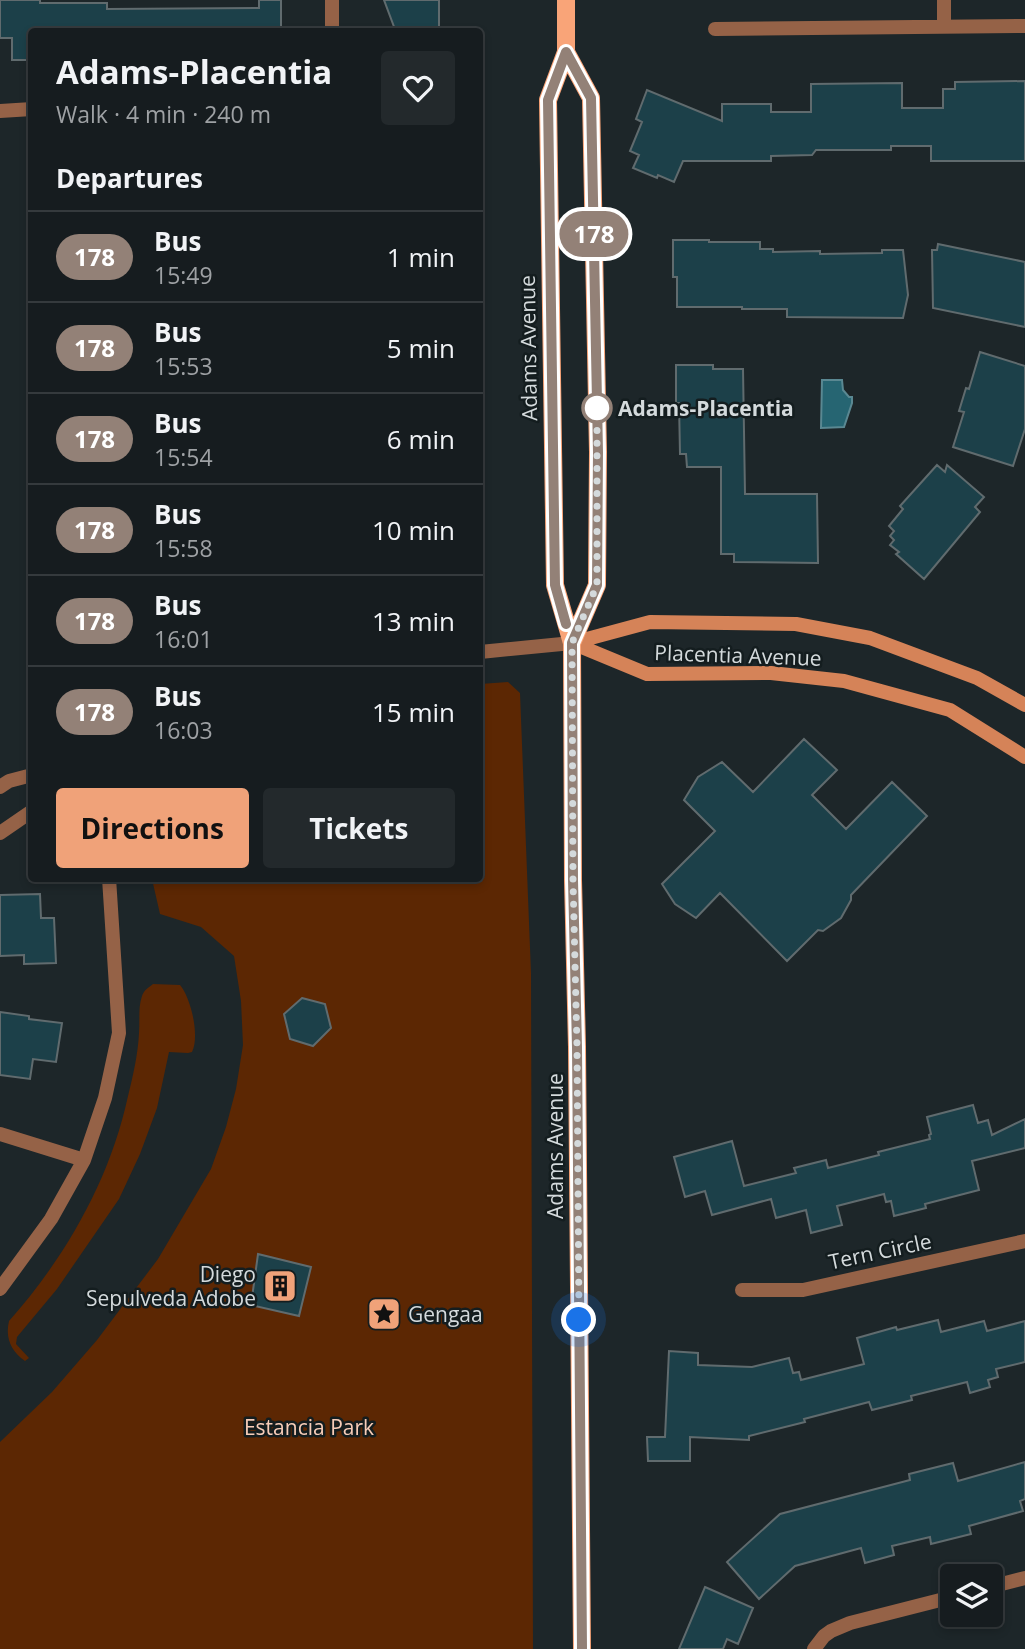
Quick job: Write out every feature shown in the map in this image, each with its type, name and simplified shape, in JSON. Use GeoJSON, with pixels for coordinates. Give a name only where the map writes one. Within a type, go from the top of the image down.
{"type":"FeatureCollection","features":[{"type":"Feature","properties":{"kind":"main road","name":"Adams Avenue"},"geometry":{"type":"LineString","coordinates":[[566,0],[566,52],[548,100],[548,189],[555,585],[572,643],[582,1649]]}},
{"type":"Feature","properties":{"kind":"main road","name":"Adams Avenue"},"geometry":{"type":"LineString","coordinates":[[566,52],[591,98],[598,452],[597,585],[572,643]]}},
{"type":"Feature","properties":{"kind":"main road","name":"Placentia Avenue"},"geometry":{"type":"LineString","coordinates":[[572,643],[650,622],[796,624],[870,638],[977,678],[1025,705]]}},
{"type":"Feature","properties":{"kind":"main road","name":"Placentia Avenue"},"geometry":{"type":"LineString","coordinates":[[572,643],[647,674],[771,673],[844,681],[950,710],[1025,757]]}},
{"type":"Feature","properties":{"kind":"street"},"geometry":{"type":"LineString","coordinates":[[332,0],[332,28]]}},
{"type":"Feature","properties":{"kind":"street"},"geometry":{"type":"LineString","coordinates":[[944,0],[944,25]]}},
{"type":"Feature","properties":{"kind":"street"},"geometry":{"type":"LineString","coordinates":[[715,29],[1025,26]]}},
{"type":"Feature","properties":{"kind":"street"},"geometry":{"type":"LineString","coordinates":[[0,111],[28,109]]}},
{"type":"Feature","properties":{"kind":"street"},"geometry":{"type":"LineString","coordinates":[[483,652],[572,643]]}},
{"type":"Feature","properties":{"kind":"street"},"geometry":{"type":"LineString","coordinates":[[0,787],[9,781],[28,776]]}},
{"type":"Feature","properties":{"kind":"street"},"geometry":{"type":"LineString","coordinates":[[0,833],[28,814]]}},
{"type":"Feature","properties":{"kind":"street"},"geometry":{"type":"LineString","coordinates":[[0,1289],[51,1219],[84,1160],[105,1098],[119,1033],[109,882]]}},
{"type":"Feature","properties":{"kind":"street"},"geometry":{"type":"LineString","coordinates":[[0,1134],[84,1160]]}},
{"type":"Feature","properties":{"kind":"street","name":"Tern Circle"},"geometry":{"type":"LineString","coordinates":[[742,1290],[803,1290],[1025,1241]]}},
{"type":"Feature","properties":{"kind":"street"},"geometry":{"type":"LineString","coordinates":[[1003,1584],[1025,1578]]}},
{"type":"Feature","properties":{"kind":"street"},"geometry":{"type":"LineString","coordinates":[[814,1649],[824,1636],[850,1623],[940,1600]]}},
{"type":"Feature","properties":{"kind":"green space","name":"Estancia Park"},"geometry":{"type":"Polygon","coordinates":[[[508,682],[520,693],[531,973],[533,1649],[0,1649],[0,1442],[52,1392],[97,1340],[158,1259],[211,1169],[236,1089],[243,1045],[241,1001],[234,956],[201,927],[160,914],[153,882],[483,882],[483,684],[508,682]]]}},
{"type":"Feature","properties":{"kind":"green space"},"geometry":{"type":"Polygon","coordinates":[[[153,984],[180,985],[184,991],[195,1027],[192,1052],[169,1052],[157,1108],[119,1199],[57,1289],[17,1337],[16,1344],[29,1358],[25,1361],[10,1344],[9,1321],[67,1244],[110,1158],[132,1081],[138,1049],[141,1000],[144,992],[153,984]]]}},
{"type":"Feature","properties":{"kind":"water"},"geometry":{"type":"Polygon","coordinates":[[[822,380],[842,380],[843,390],[852,397],[844,427],[821,428],[822,380]]]}},
{"type":"Feature","properties":{"kind":"building"},"geometry":{"type":"Polygon","coordinates":[[[0,0],[107,3],[107,9],[259,8],[259,0],[281,0],[281,28],[28,28],[28,60],[12,60],[12,38],[0,38],[0,0]]]}},
{"type":"Feature","properties":{"kind":"building"},"geometry":{"type":"Polygon","coordinates":[[[384,0],[439,0],[439,28],[394,28],[384,0]]]}},
{"type":"Feature","properties":{"kind":"building"},"geometry":{"type":"Polygon","coordinates":[[[1025,81],[1025,161],[931,161],[931,146],[891,146],[891,150],[816,150],[812,155],[771,156],[771,161],[683,161],[674,182],[633,168],[639,155],[630,151],[642,122],[636,119],[647,90],[722,121],[722,104],[771,104],[771,112],[811,112],[811,84],[902,83],[902,108],[943,108],[943,89],[955,89],[955,82],[1025,81]]]}},
{"type":"Feature","properties":{"kind":"building"},"geometry":{"type":"Polygon","coordinates":[[[673,240],[760,242],[760,249],[773,249],[773,252],[820,251],[820,254],[903,250],[908,295],[903,318],[787,317],[787,309],[677,307],[677,277],[673,277],[673,240]]]}},
{"type":"Feature","properties":{"kind":"building"},"geometry":{"type":"Polygon","coordinates":[[[938,244],[1025,262],[1025,327],[933,308],[932,250],[937,250],[938,244]]]}},
{"type":"Feature","properties":{"kind":"building"},"geometry":{"type":"Polygon","coordinates":[[[980,352],[1025,366],[1025,429],[1013,466],[953,447],[964,412],[959,411],[980,352]]]}},
{"type":"Feature","properties":{"kind":"building"},"geometry":{"type":"Polygon","coordinates":[[[676,365],[713,365],[713,369],[743,369],[745,494],[817,494],[818,563],[734,562],[734,554],[721,554],[721,467],[687,467],[686,454],[680,454],[676,365]]]}},
{"type":"Feature","properties":{"kind":"building"},"geometry":{"type":"Polygon","coordinates":[[[937,465],[945,472],[947,465],[984,497],[975,507],[980,512],[924,579],[896,554],[899,552],[890,545],[894,540],[890,536],[894,531],[889,526],[903,509],[900,506],[937,465]]]}},
{"type":"Feature","properties":{"kind":"building"},"geometry":{"type":"Polygon","coordinates":[[[804,739],[837,770],[812,795],[846,829],[892,782],[927,816],[851,895],[841,918],[823,931],[818,930],[787,961],[720,893],[696,918],[675,904],[662,884],[715,831],[684,800],[698,777],[722,762],[753,792],[804,739]]]}},
{"type":"Feature","properties":{"kind":"building"},"geometry":{"type":"Polygon","coordinates":[[[40,894],[41,918],[54,918],[56,963],[24,964],[24,955],[0,956],[0,895],[40,894]]]}},
{"type":"Feature","properties":{"kind":"building"},"geometry":{"type":"Polygon","coordinates":[[[302,998],[325,1004],[331,1028],[313,1046],[290,1039],[284,1014],[302,998]]]}},
{"type":"Feature","properties":{"kind":"building"},"geometry":{"type":"Polygon","coordinates":[[[0,1012],[62,1023],[56,1062],[33,1059],[30,1079],[0,1075],[0,1012]]]}},
{"type":"Feature","properties":{"kind":"building"},"geometry":{"type":"Polygon","coordinates":[[[973,1105],[978,1123],[988,1120],[992,1135],[1025,1119],[1025,1148],[972,1161],[979,1190],[925,1204],[926,1208],[894,1216],[891,1201],[886,1202],[884,1194],[837,1206],[842,1225],[811,1233],[806,1210],[776,1218],[771,1199],[712,1215],[705,1191],[685,1197],[674,1157],[732,1141],[744,1186],[796,1173],[794,1168],[826,1160],[828,1168],[930,1139],[927,1117],[973,1105]]]}},
{"type":"Feature","properties":{"kind":"building","name":"Diego Sepulveda Adobe"},"geometry":{"type":"Polygon","coordinates":[[[258,1254],[311,1267],[299,1316],[251,1305],[258,1254]]]}},
{"type":"Feature","properties":{"kind":"building"},"geometry":{"type":"Polygon","coordinates":[[[938,1320],[941,1332],[984,1321],[987,1331],[1025,1321],[1025,1362],[996,1369],[998,1377],[988,1380],[990,1387],[970,1393],[967,1382],[911,1396],[912,1400],[872,1410],[869,1402],[749,1436],[749,1440],[690,1437],[690,1461],[648,1461],[647,1437],[665,1437],[669,1351],[698,1353],[698,1365],[752,1367],[789,1358],[793,1373],[799,1372],[801,1380],[864,1364],[857,1338],[896,1327],[897,1330],[938,1320]]]}},
{"type":"Feature","properties":{"kind":"building"},"geometry":{"type":"Polygon","coordinates":[[[1025,1462],[1025,1499],[1020,1501],[1023,1511],[969,1526],[971,1534],[931,1544],[930,1537],[892,1546],[894,1555],[865,1563],[861,1548],[795,1566],[759,1599],[727,1562],[780,1514],[910,1480],[909,1474],[953,1463],[958,1481],[1025,1462]]]}},
{"type":"Feature","properties":{"kind":"building"},"geometry":{"type":"Polygon","coordinates":[[[705,1587],[753,1608],[738,1644],[727,1639],[723,1649],[679,1649],[705,1587]]]}},
{"type":"Feature","properties":{"kind":"bus line","name":"178"},"geometry":{"type":"LineString","coordinates":[[566,624],[555,585],[548,100],[566,52],[591,98],[598,452],[597,585],[572,643],[582,1649]]}},
{"type":"Feature","properties":{"kind":"place","name":"Adams-Placentia"},"geometry":{"type":"Point","coordinates":[597,408]}},
{"type":"Feature","properties":{"kind":"place","name":"Diego Sepulveda Adobe"},"geometry":{"type":"Point","coordinates":[280,1286]}},
{"type":"Feature","properties":{"kind":"place","name":"Gengaa"},"geometry":{"type":"Point","coordinates":[384,1314]}},
{"type":"Feature","properties":{"kind":"route"},"geometry":{"type":"LineString","coordinates":[[579,1320],[572,643],[597,585],[598,452],[597,398],[597,408]]}}]}
